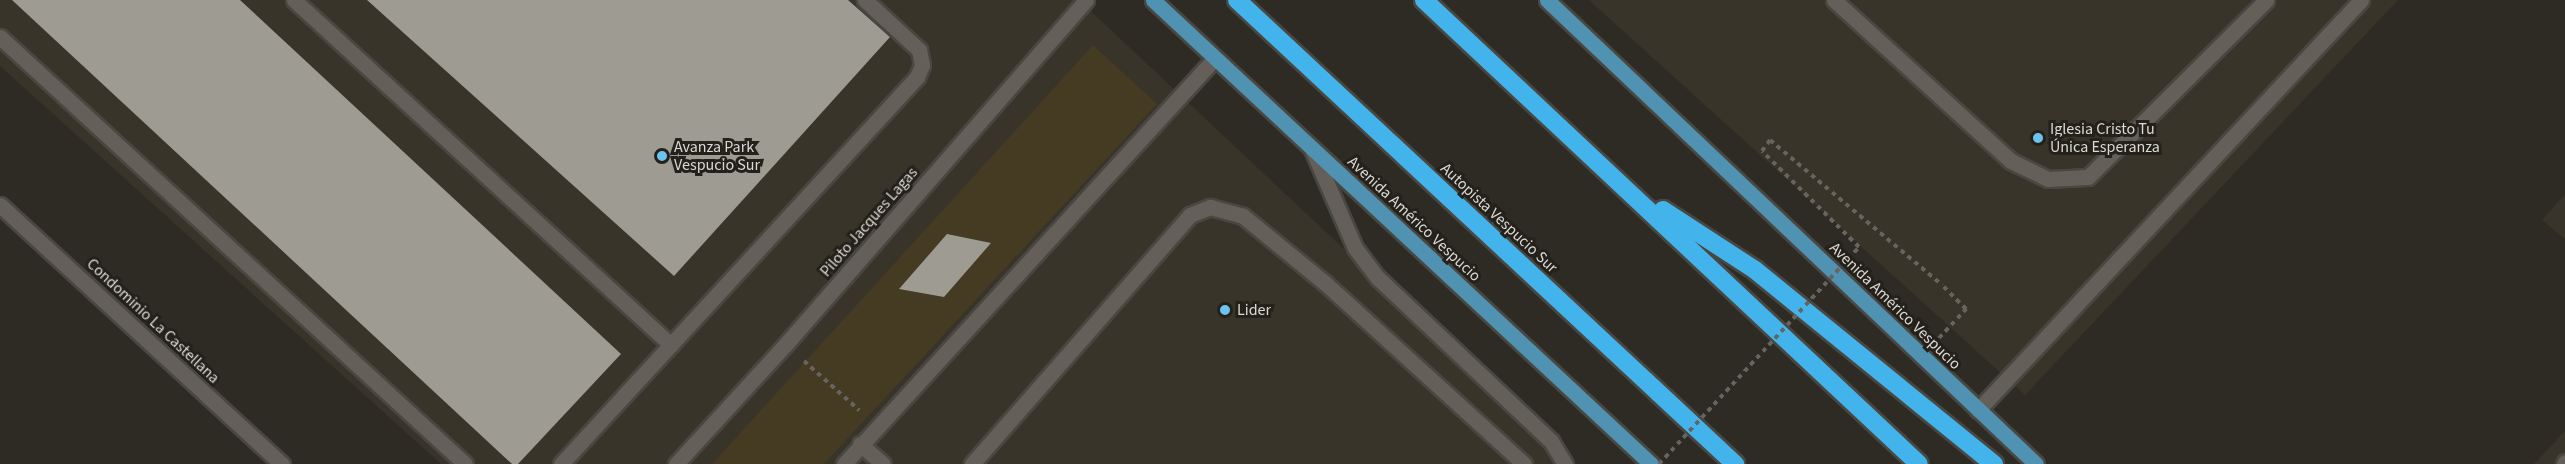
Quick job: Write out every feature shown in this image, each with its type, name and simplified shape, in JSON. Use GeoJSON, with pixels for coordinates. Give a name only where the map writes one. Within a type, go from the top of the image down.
{"type":"FeatureCollection","features":[{"type":"Feature","properties":{"kind":"highway","name":"Autopista Vespucio Sur"},"geometry":{"type":"LineString","coordinates":[[1237,0],[1735,464]]}},
{"type":"Feature","properties":{"kind":"highway"},"geometry":{"type":"LineString","coordinates":[[1424,0],[1919,464]]}},
{"type":"Feature","properties":{"kind":"highway"},"geometry":{"type":"LineString","coordinates":[[1624,186],[1755,270],[1994,464]]}},
{"type":"Feature","properties":{"kind":"main road","name":"Avenida Américo Vespucio"},"geometry":{"type":"LineString","coordinates":[[1153,0],[1651,464]]}},
{"type":"Feature","properties":{"kind":"main road","name":"Avenida Américo Vespucio"},"geometry":{"type":"LineString","coordinates":[[1546,0],[2036,464]]}},
{"type":"Feature","properties":{"kind":"street"},"geometry":{"type":"LineString","coordinates":[[294,0],[671,345]]}},
{"type":"Feature","properties":{"kind":"street"},"geometry":{"type":"LineString","coordinates":[[561,464],[917,77],[922,65],[919,50],[865,0]]}},
{"type":"Feature","properties":{"kind":"street","name":"Piloto Jacques Lagas"},"geometry":{"type":"LineString","coordinates":[[676,464],[785,345],[1086,0]]}},
{"type":"Feature","properties":{"kind":"street"},"geometry":{"type":"LineString","coordinates":[[1834,0],[2011,161],[2048,179],[2088,177],[2266,0]]}},
{"type":"Feature","properties":{"kind":"street"},"geometry":{"type":"LineString","coordinates":[[1978,410],[2361,0]]}},
{"type":"Feature","properties":{"kind":"street"},"geometry":{"type":"LineString","coordinates":[[0,37],[465,464]]}},
{"type":"Feature","properties":{"kind":"street"},"geometry":{"type":"LineString","coordinates":[[844,464],[877,425],[1215,58]]}},
{"type":"Feature","properties":{"kind":"street"},"geometry":{"type":"LineString","coordinates":[[1312,148],[1355,248],[1378,278],[1551,441],[1565,464]]}},
{"type":"Feature","properties":{"kind":"street","name":"Condominio La Castellana"},"geometry":{"type":"LineString","coordinates":[[0,205],[282,464]]}},
{"type":"Feature","properties":{"kind":"street"},"geometry":{"type":"LineString","coordinates":[[972,464],[1190,215],[1210,207],[1243,216],[1325,283],[1524,464]]}},
{"type":"Feature","properties":{"kind":"street"},"geometry":{"type":"LineString","coordinates":[[860,444],[883,464]]}},
{"type":"Feature","properties":{"kind":"path"},"geometry":{"type":"LineString","coordinates":[[1659,464],[1859,247],[1762,151],[1770,140],[1942,285],[1966,309],[1922,356]]}},
{"type":"Feature","properties":{"kind":"path"},"geometry":{"type":"LineString","coordinates":[[785,345],[877,425]]}},
{"type":"Feature","properties":{"kind":"shaded area"},"geometry":{"type":"Polygon","coordinates":[[[0,0],[1079,0],[1573,464],[441,464],[0,66],[0,0]]]}},
{"type":"Feature","properties":{"kind":"shaded area"},"geometry":{"type":"Polygon","coordinates":[[[1589,0],[2398,0],[2025,395],[1589,0]]]}},
{"type":"Feature","properties":{"kind":"shaded area"},"geometry":{"type":"Polygon","coordinates":[[[1093,45],[1157,104],[824,464],[712,464],[1093,45]]]}},
{"type":"Feature","properties":{"kind":"shaded area"},"geometry":{"type":"Polygon","coordinates":[[[2565,194],[2565,239],[2542,220],[2565,194]]]}},
{"type":"Feature","properties":{"kind":"shaded area"},"geometry":{"type":"Polygon","coordinates":[[[2565,431],[2565,464],[2534,464],[2565,431]]]}},
{"type":"Feature","properties":{"kind":"building"},"geometry":{"type":"Polygon","coordinates":[[[12,0],[240,0],[621,354],[518,464],[512,464],[12,0]]]}},
{"type":"Feature","properties":{"kind":"building","name":"Avanza Park Vespucio Sur"},"geometry":{"type":"Polygon","coordinates":[[[367,0],[848,0],[890,37],[674,276],[367,0]]]}},
{"type":"Feature","properties":{"kind":"building"},"geometry":{"type":"Polygon","coordinates":[[[947,234],[991,243],[944,297],[899,289],[947,234]]]}},
{"type":"Feature","properties":{"kind":"place","name":"Iglesia Cristo Tu Única Esperanza"},"geometry":{"type":"Point","coordinates":[2038,138]}},
{"type":"Feature","properties":{"kind":"place","name":"Avanza Park Vespucio Sur"},"geometry":{"type":"Point","coordinates":[662,156]}},
{"type":"Feature","properties":{"kind":"place","name":"Lider"},"geometry":{"type":"Point","coordinates":[1225,310]}}]}
